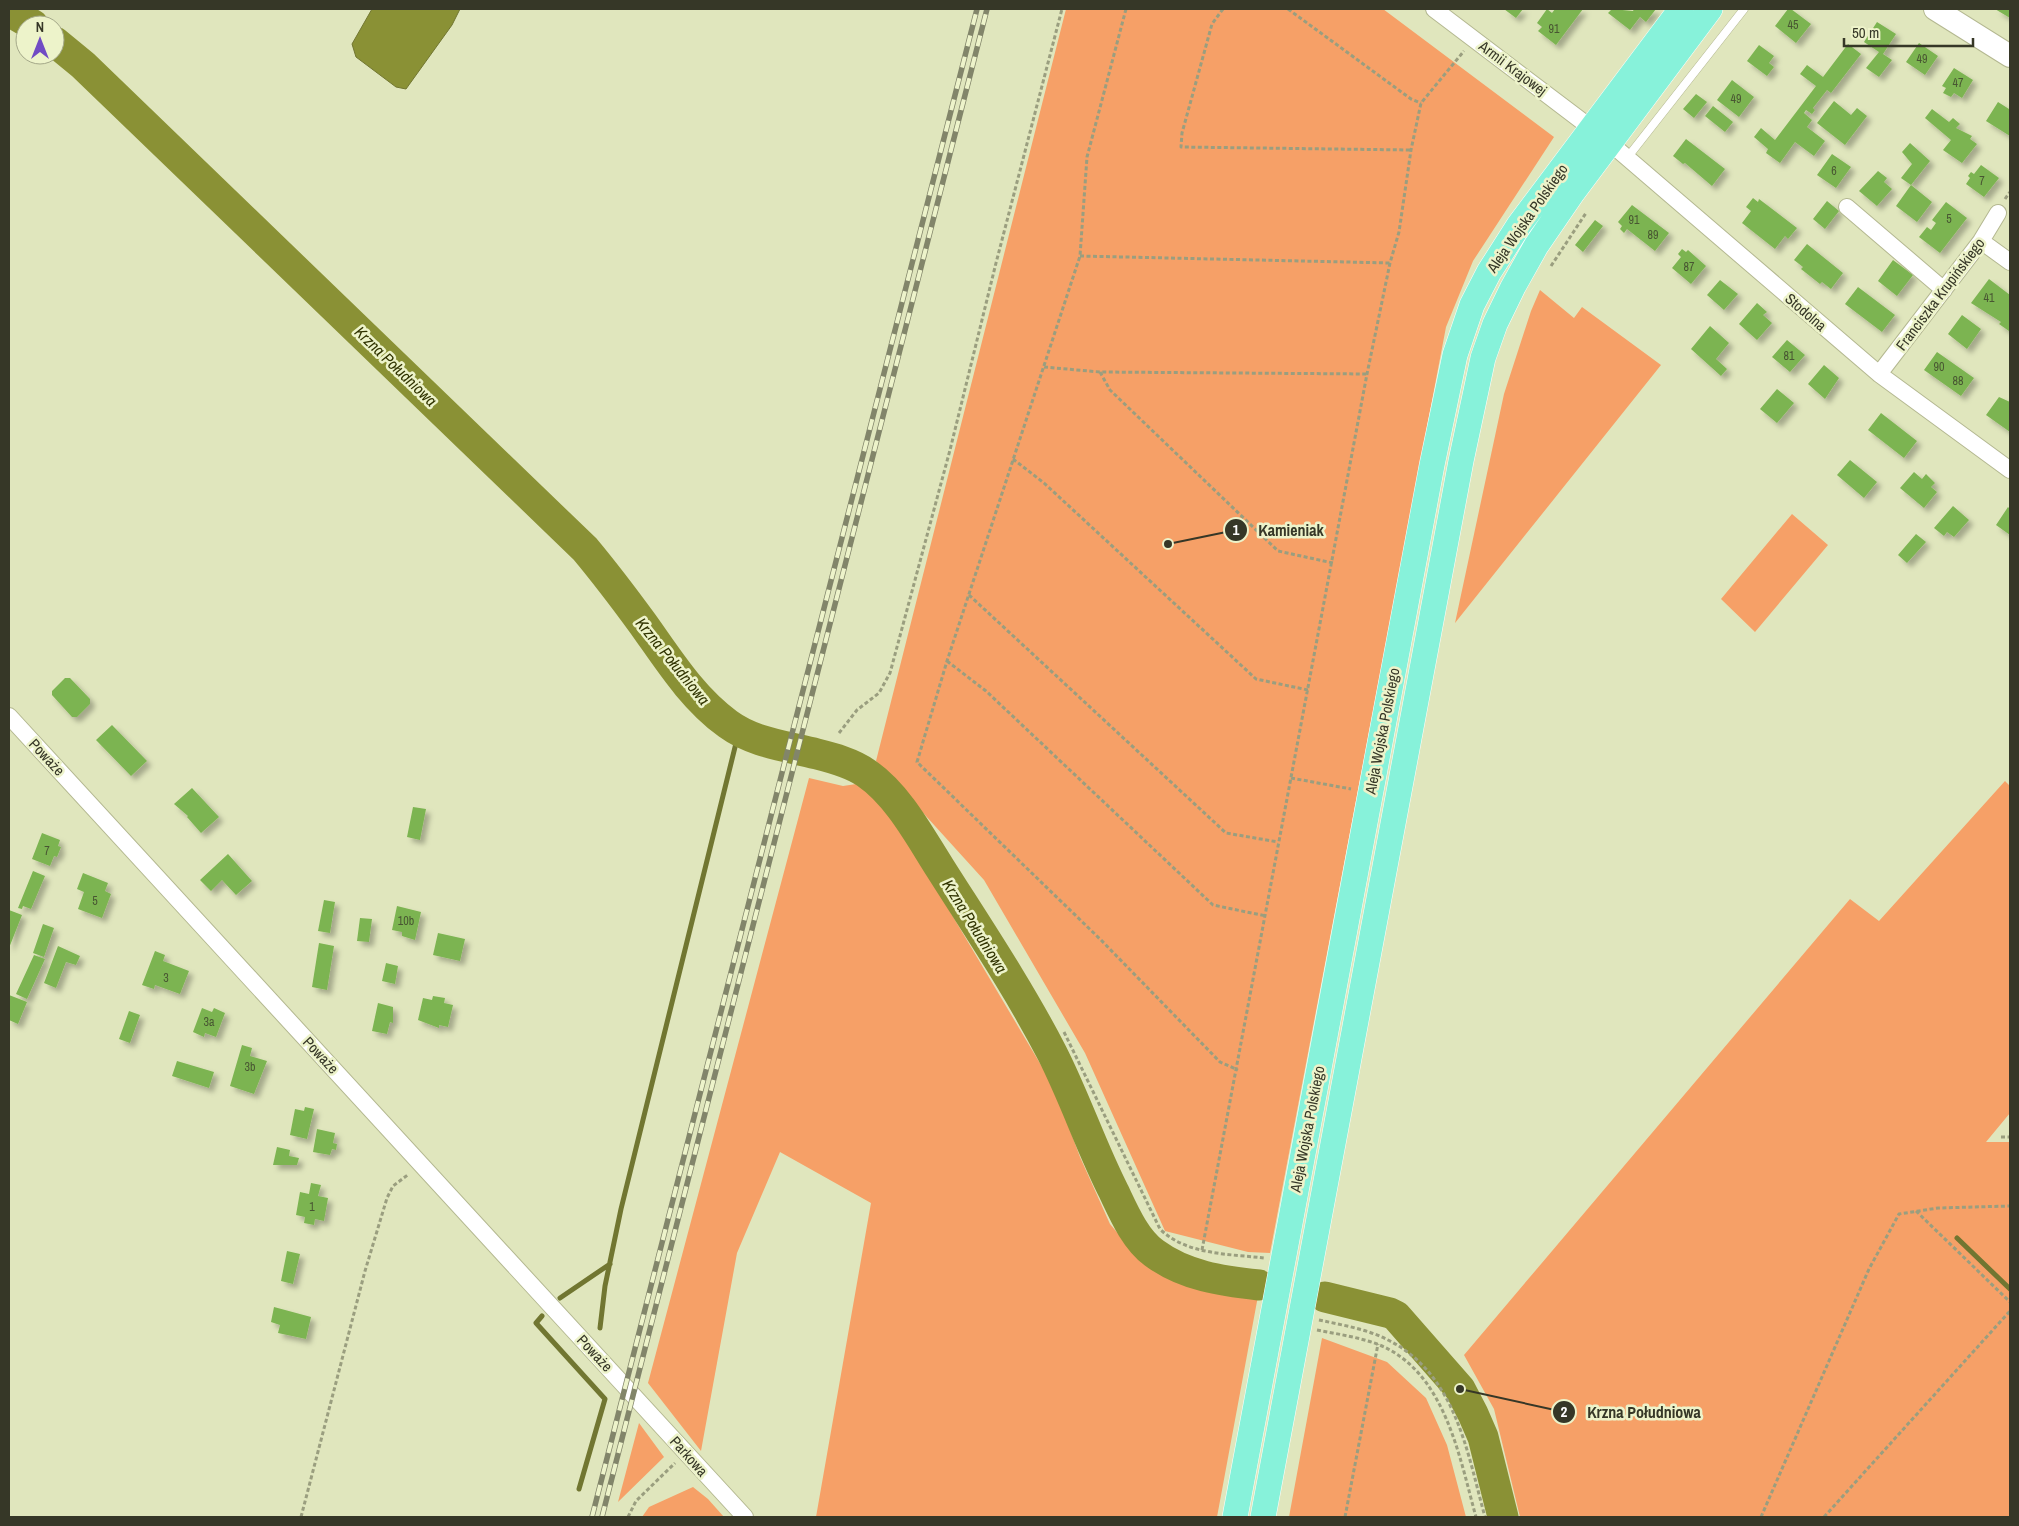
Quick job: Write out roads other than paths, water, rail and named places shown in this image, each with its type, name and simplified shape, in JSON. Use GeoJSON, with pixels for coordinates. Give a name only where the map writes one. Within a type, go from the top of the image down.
{"type":"FeatureCollection","features":[{"type":"Feature","properties":{"kind":"main road","name":"Aleja Wojska Polskiego"},"geometry":{"type":"LineString","coordinates":[[1235,1517],[1445,397],[1455,355],[1472,305],[1498,256],[1609,143],[1682,9]]}},
{"type":"Feature","properties":{"kind":"main road","name":"Aleja Wojska Polskiego"},"geometry":{"type":"LineString","coordinates":[[1264,1517],[1461,462],[1482,364],[1500,312],[1523,268],[1560,211],[1609,143],[1710,9]]}},
{"type":"Feature","properties":{"kind":"street","name":"Armii Krajowej"},"geometry":{"type":"LineString","coordinates":[[1434,9],[1609,143]]}},
{"type":"Feature","properties":{"kind":"street"},"geometry":{"type":"LineString","coordinates":[[1935,9],[2010,56]]}},
{"type":"Feature","properties":{"kind":"street","name":"Stodolna"},"geometry":{"type":"LineString","coordinates":[[1609,143],[1879,374],[2010,470]]}},
{"type":"Feature","properties":{"kind":"street"},"geometry":{"type":"LineString","coordinates":[[1847,207],[1944,290]]}},
{"type":"Feature","properties":{"kind":"street","name":"Franciszka Krupińskiego"},"geometry":{"type":"LineString","coordinates":[[1879,374],[1981,241],[1998,213]]}},
{"type":"Feature","properties":{"kind":"street"},"geometry":{"type":"LineString","coordinates":[[1981,241],[2010,262]]}},
{"type":"Feature","properties":{"kind":"street","name":"Poważe"},"geometry":{"type":"LineString","coordinates":[[9,716],[15,727],[634,1394]]}},
{"type":"Feature","properties":{"kind":"street","name":"Parkowa"},"geometry":{"type":"LineString","coordinates":[[634,1394],[745,1517]]}},
{"type":"Feature","properties":{"kind":"lane"},"geometry":{"type":"LineString","coordinates":[[1609,143],[1744,9]]}},
{"type":"Feature","properties":{"kind":"waterway","name":"Krzna Południowa"},"geometry":{"type":"LineString","coordinates":[[9,11],[16,15]]}},
{"type":"Feature","properties":{"kind":"waterway","name":"Krzna Południowa"},"geometry":{"type":"LineString","coordinates":[[65,50],[83,65],[585,549],[629,605],[681,677],[715,714],[738,730],[759,740],[829,757],[855,766],[878,782],[888,792],[916,829],[998,959],[1039,1029],[1060,1070],[1122,1208],[1141,1241],[1166,1261],[1191,1272],[1231,1282],[1259,1285]]}},
{"type":"Feature","properties":{"kind":"waterway"},"geometry":{"type":"LineString","coordinates":[[600,1328],[605,1286],[621,1209],[739,731]]}},
{"type":"Feature","properties":{"kind":"waterway"},"geometry":{"type":"LineString","coordinates":[[1957,1238],[2010,1289]]}},
{"type":"Feature","properties":{"kind":"waterway"},"geometry":{"type":"LineString","coordinates":[[560,1298],[610,1264]]}},
{"type":"Feature","properties":{"kind":"waterway","name":"Krzna Południowa"},"geometry":{"type":"LineString","coordinates":[[1325,1297],[1396,1316],[1460,1389],[1483,1437],[1503,1517]]}},
{"type":"Feature","properties":{"kind":"waterway"},"geometry":{"type":"LineString","coordinates":[[542,1316],[536,1323],[605,1399],[579,1489]]}},
{"type":"Feature","properties":{"kind":"railway"},"geometry":{"type":"LineString","coordinates":[[592,1517],[977,9]]}},
{"type":"Feature","properties":{"kind":"railway"},"geometry":{"type":"LineString","coordinates":[[602,1517],[987,9]]}},
{"type":"Feature","properties":{"kind":"place","name":"Kamieniak"},"geometry":{"type":"Point","coordinates":[1168,544]}},
{"type":"Feature","properties":{"kind":"place","name":"Krzna Południowa"},"geometry":{"type":"Point","coordinates":[1460,1389]}}]}
